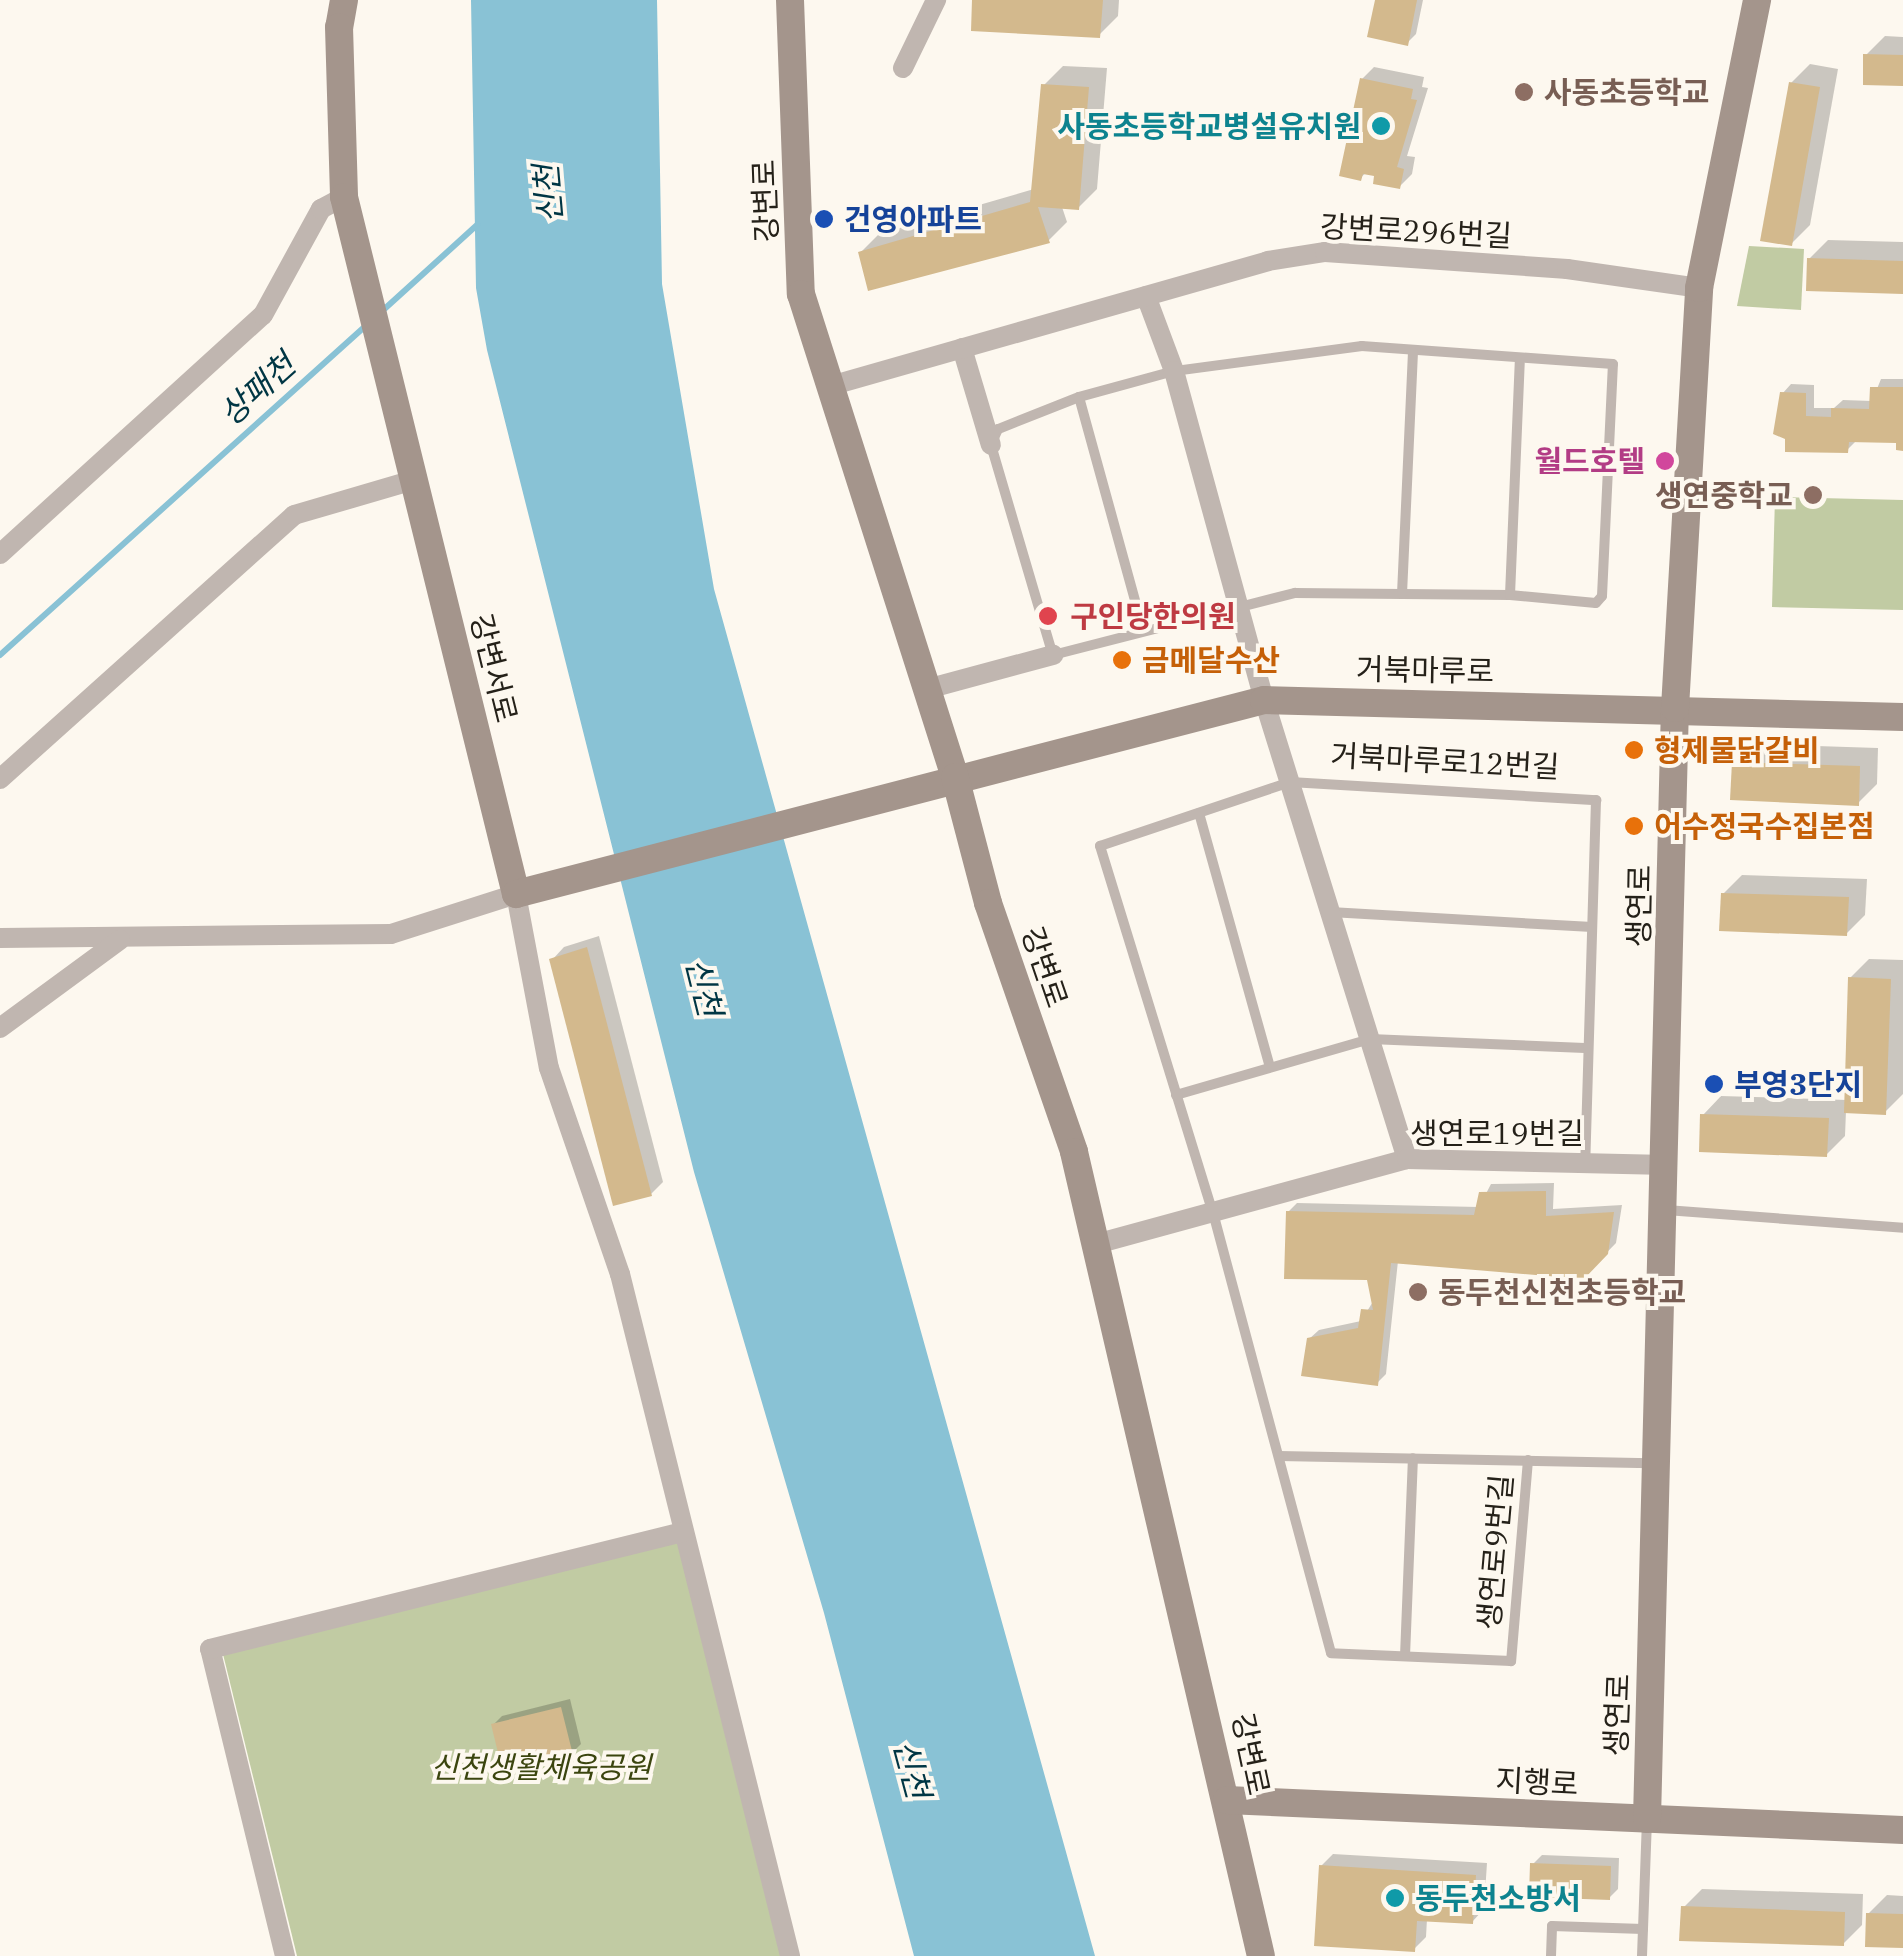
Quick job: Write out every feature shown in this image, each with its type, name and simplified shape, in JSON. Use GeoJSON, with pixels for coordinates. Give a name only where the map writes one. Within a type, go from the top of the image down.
{"type":"FeatureCollection","features":[{"type":"Feature","properties":{"kind":"street"},"geometry":{"type":"LineString","coordinates":[[0,554],[263,315],[321,209],[344,197],[339,27],[344,0]]}},
{"type":"Feature","properties":{"kind":"street","name":"강변로"},"geometry":{"type":"LineString","coordinates":[[790,0],[801,294],[955,776],[988,903],[1074,1152],[1262,1956]]}},
{"type":"Feature","properties":{"kind":"street"},"geometry":{"type":"LineString","coordinates":[[903,68],[936,0]]}},
{"type":"Feature","properties":{"kind":"street","name":"생연로"},"geometry":{"type":"LineString","coordinates":[[1647,1820],[1667,1165],[1675,708],[1698,288],[1758,0]]}},
{"type":"Feature","properties":{"kind":"street","name":"강변서로"},"geometry":{"type":"LineString","coordinates":[[344,197],[516,894]]}},
{"type":"Feature","properties":{"kind":"street","name":"강변로296번길"},"geometry":{"type":"LineString","coordinates":[[830,386],[1268,260],[1325,252],[1567,268],[1698,288]]}},
{"type":"Feature","properties":{"kind":"street","name":"거북마루로12번길"},"geometry":{"type":"LineString","coordinates":[[1146,296],[1174,371],[1241,604],[1264,700],[1408,1160]]}},
{"type":"Feature","properties":{"kind":"street"},"geometry":{"type":"LineString","coordinates":[[962,348],[990,444]]}},
{"type":"Feature","properties":{"kind":"street"},"geometry":{"type":"LineString","coordinates":[[0,779],[294,515],[412,469]]}},
{"type":"Feature","properties":{"kind":"street"},"geometry":{"type":"LineString","coordinates":[[927,689],[1053,655]]}},
{"type":"Feature","properties":{"kind":"street","name":"거북마루로"},"geometry":{"type":"LineString","coordinates":[[516,894],[955,776],[1264,700],[1903,717]]}},
{"type":"Feature","properties":{"kind":"street"},"geometry":{"type":"LineString","coordinates":[[0,938],[120,940],[391,934],[516,894],[548,1068],[620,1274],[790,1956]]}},
{"type":"Feature","properties":{"kind":"street"},"geometry":{"type":"LineString","coordinates":[[0,1028],[120,940]]}},
{"type":"Feature","properties":{"kind":"street","name":"생연로19번길"},"geometry":{"type":"LineString","coordinates":[[1096,1244],[1408,1160],[1667,1165]]}},
{"type":"Feature","properties":{"kind":"street"},"geometry":{"type":"LineString","coordinates":[[286,1956],[210,1649],[684,1532]]}},
{"type":"Feature","properties":{"kind":"street","name":"지행로"},"geometry":{"type":"LineString","coordinates":[[1227,1800],[1903,1830]]}},
{"type":"Feature","properties":{"kind":"lane"},"geometry":{"type":"LineString","coordinates":[[1362,346],[1412,352],[1613,364],[1602,596],[1596,604],[1510,595],[1295,592],[1053,655],[990,444],[998,429],[1080,397],[1174,371],[1362,346]]}},
{"type":"Feature","properties":{"kind":"lane"},"geometry":{"type":"LineString","coordinates":[[1402,594],[1412,352]]}},
{"type":"Feature","properties":{"kind":"lane"},"geometry":{"type":"LineString","coordinates":[[1510,595],[1520,359]]}},
{"type":"Feature","properties":{"kind":"lane"},"geometry":{"type":"LineString","coordinates":[[1080,397],[1143,630]]}},
{"type":"Feature","properties":{"kind":"lane","name":"거북마루로12번길"},"geometry":{"type":"LineString","coordinates":[[1176,1095],[1100,846],[1290,782],[1596,800],[1588,927]]}},
{"type":"Feature","properties":{"kind":"lane"},"geometry":{"type":"LineString","coordinates":[[1199,813],[1270,1064]]}},
{"type":"Feature","properties":{"kind":"lane"},"geometry":{"type":"LineString","coordinates":[[1330,912],[1588,927],[1585,1163]]}},
{"type":"Feature","properties":{"kind":"lane"},"geometry":{"type":"LineString","coordinates":[[1212,1210],[1176,1095],[1270,1064],[1370,1039],[1585,1048]]}},
{"type":"Feature","properties":{"kind":"lane","name":"생연로9번길"},"geometry":{"type":"LineString","coordinates":[[1212,1210],[1331,1654],[1511,1661],[1528,1460]]}},
{"type":"Feature","properties":{"kind":"lane"},"geometry":{"type":"LineString","coordinates":[[1665,1210],[1903,1228]]}},
{"type":"Feature","properties":{"kind":"lane","name":"생연로9번길"},"geometry":{"type":"LineString","coordinates":[[1280,1456],[1658,1463]]}},
{"type":"Feature","properties":{"kind":"lane"},"geometry":{"type":"LineString","coordinates":[[1405,1656],[1413,1458]]}},
{"type":"Feature","properties":{"kind":"lane"},"geometry":{"type":"LineString","coordinates":[[1642,1956],[1647,1820]]}},
{"type":"Feature","properties":{"kind":"lane"},"geometry":{"type":"LineString","coordinates":[[1551,1956],[1552,1926],[1642,1929]]}},
{"type":"Feature","properties":{"kind":"green space"},"geometry":{"type":"Polygon","coordinates":[[[1749,246],[1804,249],[1801,310],[1737,306],[1749,246]]]}},
{"type":"Feature","properties":{"kind":"green space"},"geometry":{"type":"Polygon","coordinates":[[[1775,497],[1903,500],[1903,610],[1772,607],[1775,497]]]}},
{"type":"Feature","properties":{"kind":"green space","name":"신천생활체육공원"},"geometry":{"type":"Polygon","coordinates":[[[682,1538],[785,1956],[297,1956],[222,1650],[682,1538]]]}},
{"type":"Feature","properties":{"kind":"water","name":"신천"},"geometry":{"type":"Polygon","coordinates":[[[471,0],[657,0],[662,284],[714,589],[1095,1956],[914,1956],[824,1613],[694,1172],[487,350],[476,288],[471,0]]]}},
{"type":"Feature","properties":{"kind":"building"},"geometry":{"type":"Polygon","coordinates":[[[972,0],[1103,0],[1100,38],[971,31],[972,0]]]}},
{"type":"Feature","properties":{"kind":"building"},"geometry":{"type":"Polygon","coordinates":[[[1375,0],[1417,0],[1408,46],[1367,37],[1375,0]]]}},
{"type":"Feature","properties":{"kind":"building"},"geometry":{"type":"Polygon","coordinates":[[[1863,54],[1903,55],[1903,86],[1863,85],[1863,54]]]}},
{"type":"Feature","properties":{"kind":"building","name":"사동초등학교병설유치원"},"geometry":{"type":"Polygon","coordinates":[[[1360,78],[1413,89],[1411,99],[1417,100],[1397,167],[1404,169],[1400,189],[1373,184],[1374,176],[1363,174],[1361,181],[1339,176],[1360,78]]]}},
{"type":"Feature","properties":{"kind":"building"},"geometry":{"type":"Polygon","coordinates":[[[1789,82],[1820,87],[1792,246],[1760,241],[1789,82]]]}},
{"type":"Feature","properties":{"kind":"building"},"geometry":{"type":"Polygon","coordinates":[[[1041,84],[1089,87],[1079,210],[1038,207],[1050,243],[868,291],[858,252],[1030,202],[1041,84]]]}},
{"type":"Feature","properties":{"kind":"building"},"geometry":{"type":"Polygon","coordinates":[[[1807,258],[1903,261],[1903,294],[1806,291],[1807,258]]]}},
{"type":"Feature","properties":{"kind":"building"},"geometry":{"type":"Polygon","coordinates":[[[1870,387],[1903,387],[1903,451],[1896,450],[1896,443],[1849,442],[1848,453],[1785,452],[1785,439],[1773,434],[1780,392],[1806,393],[1806,416],[1831,417],[1831,408],[1869,409],[1870,387]]]}},
{"type":"Feature","properties":{"kind":"building"},"geometry":{"type":"Polygon","coordinates":[[[1732,762],[1860,766],[1859,806],[1730,800],[1732,762]]]}},
{"type":"Feature","properties":{"kind":"building"},"geometry":{"type":"Polygon","coordinates":[[[1721,893],[1849,897],[1847,936],[1719,931],[1721,893]]]}},
{"type":"Feature","properties":{"kind":"building"},"geometry":{"type":"Polygon","coordinates":[[[587,947],[652,1196],[613,1206],[549,959],[587,947]]]}},
{"type":"Feature","properties":{"kind":"building"},"geometry":{"type":"Polygon","coordinates":[[[1848,977],[1891,979],[1886,1115],[1844,1113],[1848,977]]]}},
{"type":"Feature","properties":{"kind":"building"},"geometry":{"type":"Polygon","coordinates":[[[1700,1114],[1829,1118],[1827,1157],[1699,1152],[1700,1114]]]}},
{"type":"Feature","properties":{"kind":"building"},"geometry":{"type":"Polygon","coordinates":[[[1546,1191],[1546,1216],[1614,1212],[1608,1254],[1584,1279],[1391,1263],[1378,1386],[1301,1376],[1307,1338],[1358,1328],[1361,1309],[1373,1310],[1367,1280],[1284,1279],[1286,1211],[1474,1215],[1479,1192],[1546,1191]]]}},
{"type":"Feature","properties":{"kind":"building"},"geometry":{"type":"Polygon","coordinates":[[[561,1707],[573,1755],[503,1773],[491,1724],[561,1707]]]}},
{"type":"Feature","properties":{"kind":"building"},"geometry":{"type":"Polygon","coordinates":[[[1530,1863],[1611,1866],[1610,1900],[1529,1897],[1530,1863]]]}},
{"type":"Feature","properties":{"kind":"building","name":"동두천소방서"},"geometry":{"type":"Polygon","coordinates":[[[1319,1865],[1476,1875],[1473,1924],[1417,1921],[1415,1952],[1314,1946],[1319,1865]]]}},
{"type":"Feature","properties":{"kind":"building"},"geometry":{"type":"Polygon","coordinates":[[[1681,1906],[1845,1912],[1844,1946],[1679,1941],[1681,1906]]]}},
{"type":"Feature","properties":{"kind":"building"},"geometry":{"type":"Polygon","coordinates":[[[1866,1913],[1903,1914],[1903,1948],[1865,1947],[1866,1913]]]}},
{"type":"Feature","properties":{"kind":"waterway","name":"상패천"},"geometry":{"type":"LineString","coordinates":[[380,313],[478,224]]}},
{"type":"Feature","properties":{"kind":"waterway","name":"상패천"},"geometry":{"type":"LineString","coordinates":[[0,655],[367,324]]}},
{"type":"Feature","properties":{"kind":"place","name":"사동초등학교"},"geometry":{"type":"Point","coordinates":[1524,92]}},
{"type":"Feature","properties":{"kind":"place","name":"사동초등학교병설유치원"},"geometry":{"type":"Point","coordinates":[1381,126]}},
{"type":"Feature","properties":{"kind":"place","name":"건영아파트"},"geometry":{"type":"Point","coordinates":[824,219]}},
{"type":"Feature","properties":{"kind":"place","name":"월드호텔"},"geometry":{"type":"Point","coordinates":[1665,461]}},
{"type":"Feature","properties":{"kind":"place","name":"생연중학교"},"geometry":{"type":"Point","coordinates":[1813,495]}},
{"type":"Feature","properties":{"kind":"place","name":"구인당한의원"},"geometry":{"type":"Point","coordinates":[1048,616]}},
{"type":"Feature","properties":{"kind":"place","name":"금메달수산"},"geometry":{"type":"Point","coordinates":[1122,660]}},
{"type":"Feature","properties":{"kind":"place","name":"형제물닭갈비"},"geometry":{"type":"Point","coordinates":[1634,750]}},
{"type":"Feature","properties":{"kind":"place","name":"어수정국수집본점"},"geometry":{"type":"Point","coordinates":[1634,826]}},
{"type":"Feature","properties":{"kind":"place","name":"부영3단지"},"geometry":{"type":"Point","coordinates":[1714,1084]}},
{"type":"Feature","properties":{"kind":"place","name":"동두천신천초등학교"},"geometry":{"type":"Point","coordinates":[1418,1292]}},
{"type":"Feature","properties":{"kind":"place","name":"동두천소방서"},"geometry":{"type":"Point","coordinates":[1395,1898]}}]}
